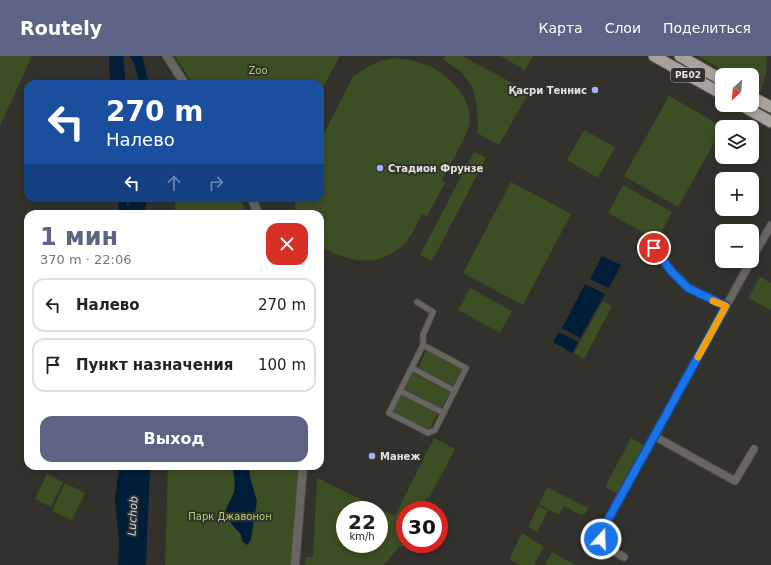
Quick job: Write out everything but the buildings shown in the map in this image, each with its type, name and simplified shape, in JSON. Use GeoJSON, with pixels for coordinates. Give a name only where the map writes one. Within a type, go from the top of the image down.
{"type":"FeatureCollection","features":[{"type":"Feature","properties":{"kind":"highway","name":"РБ02"},"geometry":{"type":"LineString","coordinates":[[654,56],[715,90]]}},
{"type":"Feature","properties":{"kind":"highway","name":"РБ02"},"geometry":{"type":"LineString","coordinates":[[680,56],[715,76]]}},
{"type":"Feature","properties":{"kind":"highway"},"geometry":{"type":"LineString","coordinates":[[759,100],[771,107]]}},
{"type":"Feature","properties":{"kind":"highway"},"geometry":{"type":"LineString","coordinates":[[753,112],[771,122]]}},
{"type":"Feature","properties":{"kind":"street"},"geometry":{"type":"LineString","coordinates":[[167,56],[183,80]]}},
{"type":"Feature","properties":{"kind":"street"},"geometry":{"type":"LineString","coordinates":[[759,246],[771,225]]}},
{"type":"Feature","properties":{"kind":"street"},"geometry":{"type":"LineString","coordinates":[[654,248],[671,271],[688,288],[726,306]]}},
{"type":"Feature","properties":{"kind":"street"},"geometry":{"type":"LineString","coordinates":[[624,557],[607,548],[601,539],[604,527],[747,268]]}},
{"type":"Feature","properties":{"kind":"street"},"geometry":{"type":"LineString","coordinates":[[417,302],[433,312],[423,336],[423,345],[389,413],[428,433],[435,430],[466,368],[423,345]]}},
{"type":"Feature","properties":{"kind":"street"},"geometry":{"type":"LineString","coordinates":[[412,368],[455,390]]}},
{"type":"Feature","properties":{"kind":"street"},"geometry":{"type":"LineString","coordinates":[[400,391],[444,413]]}},
{"type":"Feature","properties":{"kind":"street"},"geometry":{"type":"LineString","coordinates":[[654,436],[735,481],[754,449]]}},
{"type":"Feature","properties":{"kind":"street"},"geometry":{"type":"LineString","coordinates":[[296,565],[303,470]]}},
{"type":"Feature","properties":{"kind":"green space"},"geometry":{"type":"Polygon","coordinates":[[[0,56],[32,56],[0,126],[0,56]]]}},
{"type":"Feature","properties":{"kind":"green space","name":"Zoo"},"geometry":{"type":"Polygon","coordinates":[[[175,56],[340,56],[324,86],[324,80],[190,80],[175,56]]]}},
{"type":"Feature","properties":{"kind":"green space"},"geometry":{"type":"Polygon","coordinates":[[[445,56],[462,56],[527,91],[527,96],[499,145],[477,133],[477,108],[472,86],[461,72],[443,59],[445,56]]]}},
{"type":"Feature","properties":{"kind":"green space"},"geometry":{"type":"Polygon","coordinates":[[[500,56],[533,56],[525,70],[500,56]]]}},
{"type":"Feature","properties":{"kind":"green space"},"geometry":{"type":"Polygon","coordinates":[[[698,56],[767,56],[766,73],[761,92],[759,91],[759,68],[719,68],[698,56]]]}},
{"type":"Feature","properties":{"kind":"green space"},"geometry":{"type":"Polygon","coordinates":[[[395,58],[410,60],[431,67],[441,73],[458,88],[468,108],[470,119],[463,141],[442,180],[445,183],[427,216],[422,214],[405,243],[389,255],[379,259],[359,260],[338,255],[324,248],[324,210],[296,210],[295,202],[324,202],[324,133],[353,77],[380,61],[395,58]]]}},
{"type":"Feature","properties":{"kind":"green space"},"geometry":{"type":"Polygon","coordinates":[[[669,96],[715,122],[715,141],[678,207],[624,176],[669,96]]]}},
{"type":"Feature","properties":{"kind":"green space"},"geometry":{"type":"Polygon","coordinates":[[[584,130],[615,147],[598,178],[567,160],[584,130]]]}},
{"type":"Feature","properties":{"kind":"green space"},"geometry":{"type":"Polygon","coordinates":[[[474,152],[486,158],[432,261],[420,255],[474,152]]]}},
{"type":"Feature","properties":{"kind":"green space"},"geometry":{"type":"Polygon","coordinates":[[[511,182],[571,214],[523,305],[463,273],[511,182]]]}},
{"type":"Feature","properties":{"kind":"green space"},"geometry":{"type":"Polygon","coordinates":[[[623,185],[672,212],[657,240],[608,213],[623,185]]]}},
{"type":"Feature","properties":{"kind":"green space"},"geometry":{"type":"Polygon","coordinates":[[[175,202],[242,202],[245,210],[175,210],[175,202]]]}},
{"type":"Feature","properties":{"kind":"green space"},"geometry":{"type":"Polygon","coordinates":[[[760,277],[771,283],[771,310],[748,298],[760,277]]]}},
{"type":"Feature","properties":{"kind":"green space"},"geometry":{"type":"Polygon","coordinates":[[[470,288],[512,311],[500,333],[458,310],[470,288]]]}},
{"type":"Feature","properties":{"kind":"green space"},"geometry":{"type":"Polygon","coordinates":[[[603,301],[612,306],[584,359],[574,353],[603,301]]]}},
{"type":"Feature","properties":{"kind":"green space"},"geometry":{"type":"Polygon","coordinates":[[[427,349],[463,368],[453,386],[418,368],[427,349]]]}},
{"type":"Feature","properties":{"kind":"green space"},"geometry":{"type":"Polygon","coordinates":[[[413,373],[450,392],[441,408],[405,389],[413,373]]]}},
{"type":"Feature","properties":{"kind":"green space"},"geometry":{"type":"Polygon","coordinates":[[[402,395],[438,413],[429,430],[393,412],[402,395]]]}},
{"type":"Feature","properties":{"kind":"green space"},"geometry":{"type":"Polygon","coordinates":[[[434,438],[455,449],[429,498],[427,497],[425,501],[402,501],[434,438]]]}},
{"type":"Feature","properties":{"kind":"green space"},"geometry":{"type":"Polygon","coordinates":[[[631,438],[644,445],[617,494],[605,487],[631,438]]]}},
{"type":"Feature","properties":{"kind":"green space","name":"Парк Джавонон"},"geometry":{"type":"Polygon","coordinates":[[[168,470],[298,470],[291,565],[165,565],[168,470]]]}},
{"type":"Feature","properties":{"kind":"green space"},"geometry":{"type":"Polygon","coordinates":[[[47,474],[63,482],[51,507],[35,499],[47,474]]]}},
{"type":"Feature","properties":{"kind":"green space"},"geometry":{"type":"Polygon","coordinates":[[[317,478],[364,501],[336,501],[336,553],[388,553],[388,513],[395,516],[396,514],[396,550],[384,565],[305,565],[306,557],[313,557],[317,478]]]}},
{"type":"Feature","properties":{"kind":"green space"},"geometry":{"type":"Polygon","coordinates":[[[65,483],[85,493],[72,520],[52,511],[65,483]]]}},
{"type":"Feature","properties":{"kind":"green space"},"geometry":{"type":"Polygon","coordinates":[[[547,487],[588,508],[585,514],[581,515],[564,506],[559,515],[539,504],[547,487]]]}},
{"type":"Feature","properties":{"kind":"green space"},"geometry":{"type":"Polygon","coordinates":[[[538,506],[548,511],[537,532],[528,527],[538,506]]]}},
{"type":"Feature","properties":{"kind":"green space"},"geometry":{"type":"Polygon","coordinates":[[[522,533],[544,547],[534,565],[520,565],[509,559],[522,533]]]}},
{"type":"Feature","properties":{"kind":"green space"},"geometry":{"type":"Polygon","coordinates":[[[552,552],[576,565],[545,565],[552,552]]]}},
{"type":"Feature","properties":{"kind":"water"},"geometry":{"type":"Polygon","coordinates":[[[109,56],[123,56],[124,80],[110,80],[109,56]]]}},
{"type":"Feature","properties":{"kind":"water"},"geometry":{"type":"Polygon","coordinates":[[[130,56],[142,56],[148,80],[139,80],[134,63],[130,56]]]}},
{"type":"Feature","properties":{"kind":"water"},"geometry":{"type":"Polygon","coordinates":[[[118,202],[126,202],[128,207],[129,202],[146,202],[145,210],[119,210],[118,202]]]}},
{"type":"Feature","properties":{"kind":"water"},"geometry":{"type":"Polygon","coordinates":[[[602,256],[621,265],[609,288],[590,279],[602,256]]]}},
{"type":"Feature","properties":{"kind":"water"},"geometry":{"type":"Polygon","coordinates":[[[585,284],[605,294],[580,338],[562,328],[585,284]]]}},
{"type":"Feature","properties":{"kind":"water"},"geometry":{"type":"Polygon","coordinates":[[[559,332],[578,342],[572,353],[553,342],[559,332]]]}},
{"type":"Feature","properties":{"kind":"water","name":"Luchob"},"geometry":{"type":"Polygon","coordinates":[[[119,470],[150,470],[146,565],[118,565],[119,542],[115,499],[119,470]]]}},
{"type":"Feature","properties":{"kind":"water"},"geometry":{"type":"Polygon","coordinates":[[[233,470],[249,470],[257,501],[251,540],[247,545],[242,541],[241,535],[225,516],[235,485],[233,470]]]}},
{"type":"Feature","properties":{"kind":"slow traffic"},"geometry":{"type":"LineString","coordinates":[[698,357],[726,306],[713,301]]}},
{"type":"Feature","properties":{"kind":"place","name":"Қасри Теннис"},"geometry":{"type":"Point","coordinates":[595,90]}},
{"type":"Feature","properties":{"kind":"place","name":"Стадион Фрунзе"},"geometry":{"type":"Point","coordinates":[380,168]}},
{"type":"Feature","properties":{"kind":"place","name":"Манеж"},"geometry":{"type":"Point","coordinates":[372,456]}},
{"type":"Feature","properties":{"kind":"route"},"geometry":{"type":"LineString","coordinates":[[601,539],[604,527],[726,306],[688,288],[671,271],[654,248]]}}]}
